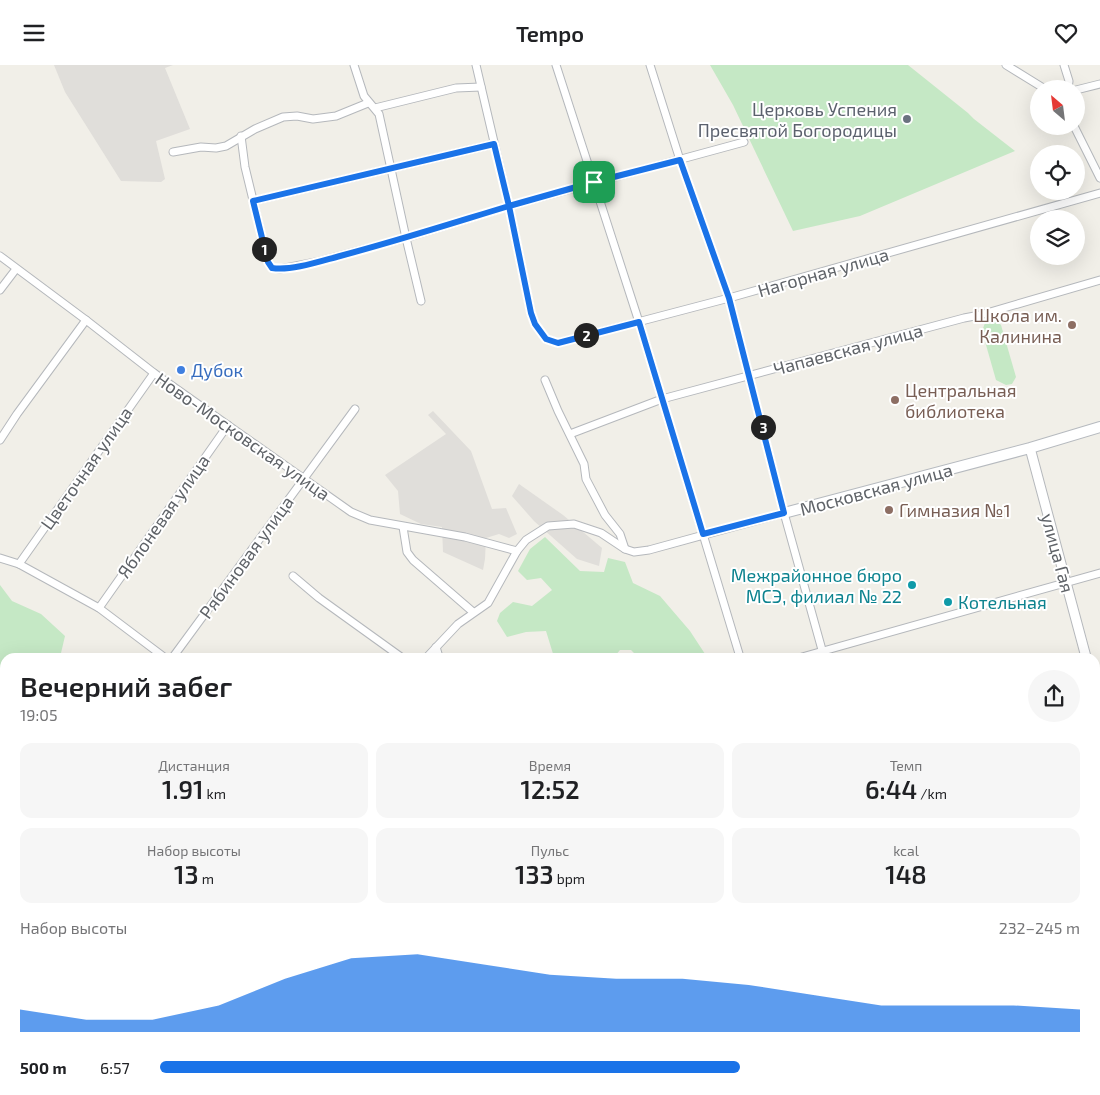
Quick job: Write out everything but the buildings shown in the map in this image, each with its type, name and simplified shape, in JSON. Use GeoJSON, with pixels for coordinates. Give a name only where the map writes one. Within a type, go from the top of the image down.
{"type":"FeatureCollection","features":[{"type":"Feature","properties":{"kind":"main road","name":"Московская улица"},"geometry":{"type":"LineString","coordinates":[[784,513],[1030,448],[1100,427]]}},
{"type":"Feature","properties":{"kind":"street"},"geometry":{"type":"LineString","coordinates":[[354,65],[360,89],[368,103],[379,114],[421,301]]}},
{"type":"Feature","properties":{"kind":"street"},"geometry":{"type":"LineString","coordinates":[[476,65],[509,206]]}},
{"type":"Feature","properties":{"kind":"street"},"geometry":{"type":"LineString","coordinates":[[556,65],[639,322],[739,653]]}},
{"type":"Feature","properties":{"kind":"street"},"geometry":{"type":"LineString","coordinates":[[650,65],[680,160],[729,298],[784,513],[823,653]]}},
{"type":"Feature","properties":{"kind":"street"},"geometry":{"type":"LineString","coordinates":[[1006,65],[1030,80]]}},
{"type":"Feature","properties":{"kind":"street"},"geometry":{"type":"LineString","coordinates":[[1064,65],[1069,80]]}},
{"type":"Feature","properties":{"kind":"street"},"geometry":{"type":"LineString","coordinates":[[1085,88],[1100,84]]}},
{"type":"Feature","properties":{"kind":"street"},"geometry":{"type":"LineString","coordinates":[[375,108],[456,88],[481,87]]}},
{"type":"Feature","properties":{"kind":"street"},"geometry":{"type":"LineString","coordinates":[[173,152],[201,147],[216,148],[226,146],[241,136],[283,117],[297,116],[313,119],[336,116],[368,103]]}},
{"type":"Feature","properties":{"kind":"street"},"geometry":{"type":"LineString","coordinates":[[1078,135],[1100,178]]}},
{"type":"Feature","properties":{"kind":"street"},"geometry":{"type":"LineString","coordinates":[[241,136],[245,167],[260,236],[268,262],[272,268],[280,269],[316,262],[406,238],[509,206],[744,142]]}},
{"type":"Feature","properties":{"kind":"street"},"geometry":{"type":"LineString","coordinates":[[253,201],[494,144]]}},
{"type":"Feature","properties":{"kind":"street","name":"Нагорная улица"},"geometry":{"type":"LineString","coordinates":[[509,206],[531,313],[535,324],[546,339],[558,343],[729,298],[1100,193]]}},
{"type":"Feature","properties":{"kind":"street","name":"Ново-Московская улица"},"geometry":{"type":"LineString","coordinates":[[0,256],[154,373],[351,512],[370,520],[465,537],[517,551]]}},
{"type":"Feature","properties":{"kind":"street"},"geometry":{"type":"LineString","coordinates":[[0,290],[16,269]]}},
{"type":"Feature","properties":{"kind":"street","name":"Чапаевская улица"},"geometry":{"type":"LineString","coordinates":[[570,434],[662,399],[980,315],[1100,280]]}},
{"type":"Feature","properties":{"kind":"street"},"geometry":{"type":"LineString","coordinates":[[0,440],[86,320]]}},
{"type":"Feature","properties":{"kind":"street","name":"Цветочная улица"},"geometry":{"type":"LineString","coordinates":[[19,564],[154,373]]}},
{"type":"Feature","properties":{"kind":"street"},"geometry":{"type":"LineString","coordinates":[[545,380],[584,464],[586,479],[605,515],[620,534],[625,549]]}},
{"type":"Feature","properties":{"kind":"street","name":"Рябиновая улица"},"geometry":{"type":"LineString","coordinates":[[176,653],[355,409]]}},
{"type":"Feature","properties":{"kind":"street","name":"Яблоневая улица"},"geometry":{"type":"LineString","coordinates":[[99,608],[228,425]]}},
{"type":"Feature","properties":{"kind":"street","name":"улица Гая"},"geometry":{"type":"LineString","coordinates":[[1030,448],[1085,653]]}},
{"type":"Feature","properties":{"kind":"street","name":"Московская улица"},"geometry":{"type":"LineString","coordinates":[[625,549],[634,552],[649,550],[784,513]]}},
{"type":"Feature","properties":{"kind":"street"},"geometry":{"type":"LineString","coordinates":[[430,653],[473,612],[488,603],[517,551],[526,540],[548,526],[574,524],[601,533],[625,549]]}},
{"type":"Feature","properties":{"kind":"street"},"geometry":{"type":"LineString","coordinates":[[403,527],[407,552],[413,560],[473,612]]}},
{"type":"Feature","properties":{"kind":"street"},"geometry":{"type":"LineString","coordinates":[[0,558],[19,564],[99,608],[159,653]]}},
{"type":"Feature","properties":{"kind":"street"},"geometry":{"type":"LineString","coordinates":[[826,653],[1100,573]]}},
{"type":"Feature","properties":{"kind":"street"},"geometry":{"type":"LineString","coordinates":[[294,576],[319,598],[395,653]]}},
{"type":"Feature","properties":{"kind":"street"},"geometry":{"type":"LineString","coordinates":[[436,647],[438,653]]}},
{"type":"Feature","properties":{"kind":"shaded area"},"geometry":{"type":"Polygon","coordinates":[[[54,65],[173,65],[165,68],[190,129],[156,141],[165,179],[161,182],[121,181],[65,92],[54,65]]]}},
{"type":"Feature","properties":{"kind":"shaded area"},"geometry":{"type":"Polygon","coordinates":[[[433,411],[471,451],[492,509],[506,508],[517,534],[509,538],[499,534],[486,538],[483,570],[443,552],[442,527],[421,524],[400,514],[398,491],[385,475],[446,434],[428,415],[433,411]]]}},
{"type":"Feature","properties":{"kind":"shaded area"},"geometry":{"type":"Polygon","coordinates":[[[519,484],[563,515],[602,548],[599,566],[577,559],[534,521],[512,496],[519,484]]]}},
{"type":"Feature","properties":{"kind":"green space"},"geometry":{"type":"Polygon","coordinates":[[[710,65],[908,65],[1015,151],[860,216],[793,231],[733,105],[710,65]]]}},
{"type":"Feature","properties":{"kind":"green space"},"geometry":{"type":"Polygon","coordinates":[[[997,321],[1001,325],[1016,377],[1012,384],[1006,385],[996,380],[982,331],[985,323],[997,321]]]}},
{"type":"Feature","properties":{"kind":"green space"},"geometry":{"type":"Polygon","coordinates":[[[545,537],[580,571],[604,572],[608,558],[625,562],[633,583],[660,596],[690,631],[704,653],[634,653],[631,650],[620,650],[617,653],[553,653],[546,631],[526,632],[507,637],[497,621],[500,613],[513,602],[532,606],[552,590],[541,578],[527,580],[518,571],[530,549],[545,537]]]}},
{"type":"Feature","properties":{"kind":"green space"},"geometry":{"type":"Polygon","coordinates":[[[0,585],[12,601],[41,614],[65,636],[61,653],[0,653],[0,585]]]}},
{"type":"Feature","properties":{"kind":"place","name":"Церковь Успения Пресвятой Богородицы"},"geometry":{"type":"Point","coordinates":[907,119]}},
{"type":"Feature","properties":{"kind":"place","name":"Школа им. Калинина"},"geometry":{"type":"Point","coordinates":[1072,325]}},
{"type":"Feature","properties":{"kind":"place","name":"Дубок"},"geometry":{"type":"Point","coordinates":[181,370]}},
{"type":"Feature","properties":{"kind":"place","name":"Центральная библиотека"},"geometry":{"type":"Point","coordinates":[895,400]}},
{"type":"Feature","properties":{"kind":"place","name":"Гимназия №1"},"geometry":{"type":"Point","coordinates":[889,510]}},
{"type":"Feature","properties":{"kind":"place","name":"Межрайонное бюро МСЭ, филиал № 22"},"geometry":{"type":"Point","coordinates":[912,585]}},
{"type":"Feature","properties":{"kind":"place","name":"Котельная"},"geometry":{"type":"Point","coordinates":[948,602]}},
{"type":"Feature","properties":{"kind":"route"},"geometry":{"type":"LineString","coordinates":[[594,182],[509,206],[494,144],[253,201],[260,236],[268,262],[272,268],[280,269],[316,262],[406,238],[509,206],[531,313],[535,324],[546,339],[558,343],[639,322],[703,534],[784,513],[729,298],[680,160],[594,182]]}}]}
